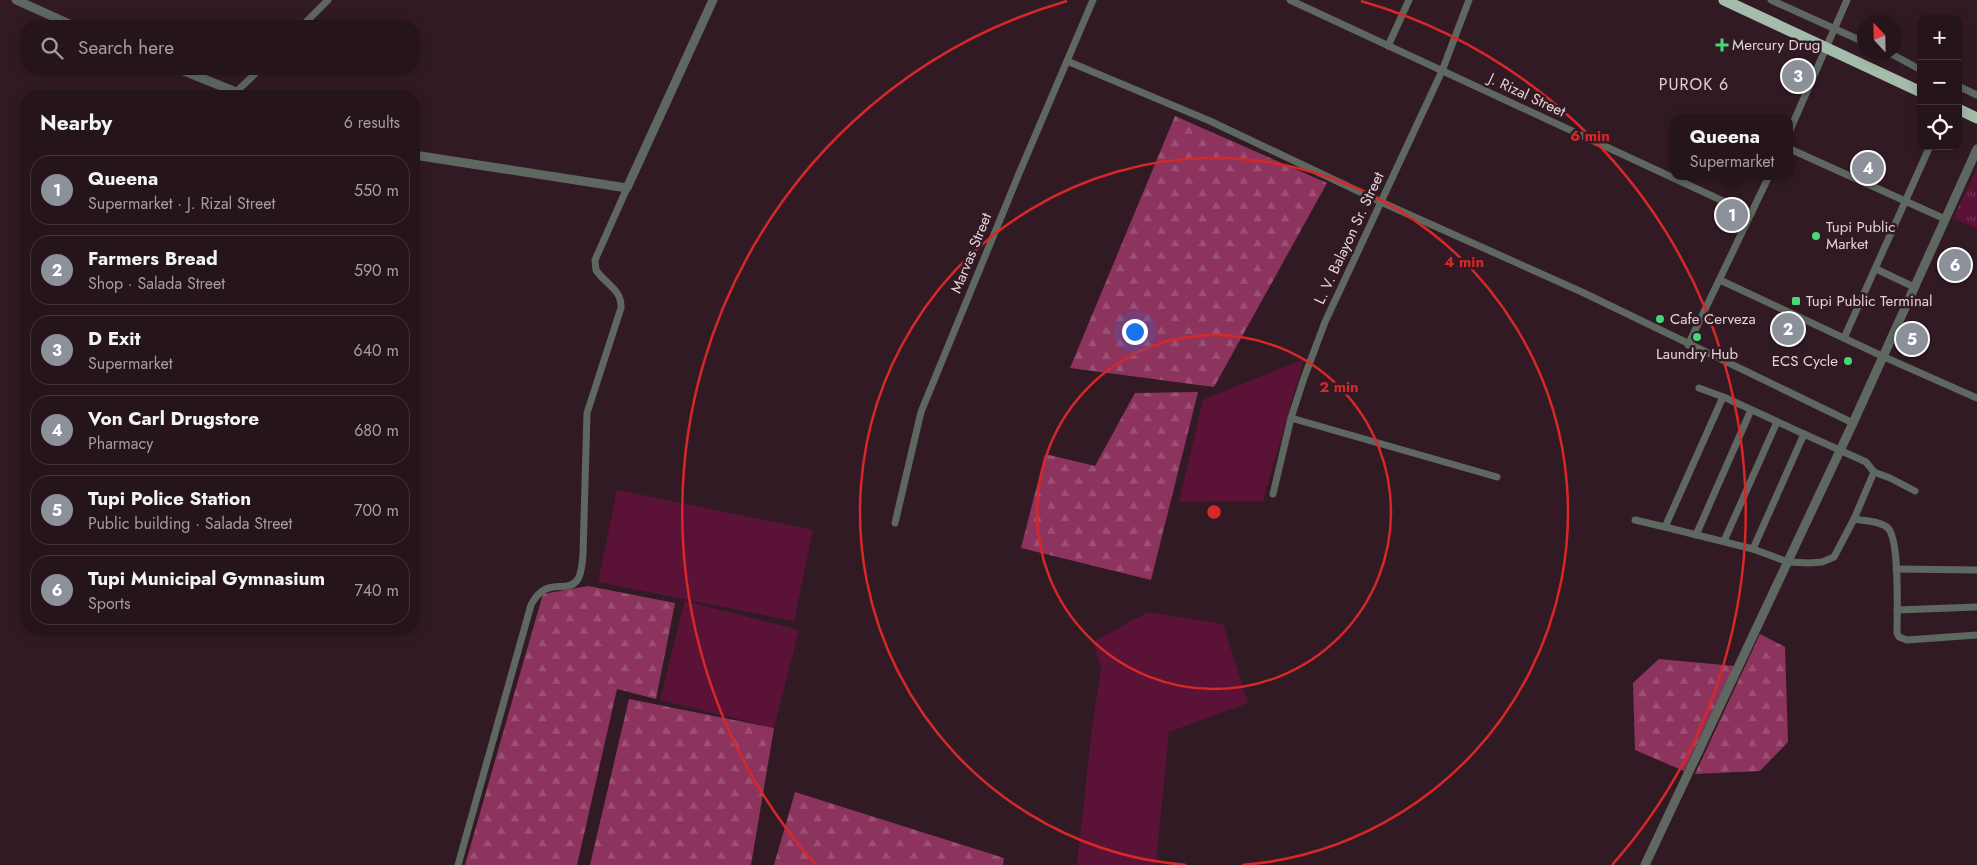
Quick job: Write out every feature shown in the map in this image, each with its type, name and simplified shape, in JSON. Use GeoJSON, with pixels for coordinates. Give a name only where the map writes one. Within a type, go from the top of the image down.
{"type":"FeatureCollection","features":[{"type":"Feature","properties":{"kind":"highway"},"geometry":{"type":"LineString","coordinates":[[1724,0],[1917,90]]}},
{"type":"Feature","properties":{"kind":"highway"},"geometry":{"type":"LineString","coordinates":[[1962,111],[1977,118]]}},
{"type":"Feature","properties":{"kind":"street"},"geometry":{"type":"LineString","coordinates":[[16,0],[61,20]]}},
{"type":"Feature","properties":{"kind":"street"},"geometry":{"type":"LineString","coordinates":[[308,20],[328,0]]}},
{"type":"Feature","properties":{"kind":"street"},"geometry":{"type":"LineString","coordinates":[[458,865],[531,605],[539,592],[549,587],[570,585],[578,579],[580,572],[583,555],[587,412],[619,315],[621,303],[616,290],[596,270],[595,260],[713,0]]}},
{"type":"Feature","properties":{"kind":"street","name":"Marvas Street"},"geometry":{"type":"LineString","coordinates":[[895,523],[921,412],[1093,0]]}},
{"type":"Feature","properties":{"kind":"street","name":"J. Rizal Street"},"geometry":{"type":"LineString","coordinates":[[1290,0],[1671,177]]}},
{"type":"Feature","properties":{"kind":"street"},"geometry":{"type":"LineString","coordinates":[[1388,46],[1409,0]]}},
{"type":"Feature","properties":{"kind":"street","name":"L. V. Balayon Sr. Street"},"geometry":{"type":"LineString","coordinates":[[1273,494],[1291,418],[1325,322],[1442,71],[1469,0]]}},
{"type":"Feature","properties":{"kind":"street"},"geometry":{"type":"LineString","coordinates":[[1771,0],[1857,39]]}},
{"type":"Feature","properties":{"kind":"street"},"geometry":{"type":"LineString","coordinates":[[1793,123],[1847,0]]}},
{"type":"Feature","properties":{"kind":"street"},"geometry":{"type":"LineString","coordinates":[[1902,60],[1917,68]]}},
{"type":"Feature","properties":{"kind":"street"},"geometry":{"type":"LineString","coordinates":[[1067,61],[1210,121],[1381,202],[1584,293],[1688,345],[1853,423]]}},
{"type":"Feature","properties":{"kind":"street"},"geometry":{"type":"LineString","coordinates":[[192,75],[226,90]]}},
{"type":"Feature","properties":{"kind":"street"},"geometry":{"type":"LineString","coordinates":[[239,90],[254,75]]}},
{"type":"Feature","properties":{"kind":"street"},"geometry":{"type":"LineString","coordinates":[[1962,88],[1977,96]]}},
{"type":"Feature","properties":{"kind":"street"},"geometry":{"type":"LineString","coordinates":[[1645,865],[1853,423],[1977,149]]}},
{"type":"Feature","properties":{"kind":"street"},"geometry":{"type":"LineString","coordinates":[[1793,150],[1945,219]]}},
{"type":"Feature","properties":{"kind":"street"},"geometry":{"type":"LineString","coordinates":[[1844,338],[1928,150]]}},
{"type":"Feature","properties":{"kind":"street"},"geometry":{"type":"LineString","coordinates":[[420,156],[627,188]]}},
{"type":"Feature","properties":{"kind":"street","name":"J. Rizal Street"},"geometry":{"type":"LineString","coordinates":[[1678,180],[1751,214]]}},
{"type":"Feature","properties":{"kind":"street"},"geometry":{"type":"LineString","coordinates":[[1688,345],[1767,180]]}},
{"type":"Feature","properties":{"kind":"street"},"geometry":{"type":"LineString","coordinates":[[1876,268],[1914,287]]}},
{"type":"Feature","properties":{"kind":"street"},"geometry":{"type":"LineString","coordinates":[[1720,280],[1977,398]]}},
{"type":"Feature","properties":{"kind":"street"},"geometry":{"type":"LineString","coordinates":[[1699,388],[1840,450],[1868,464],[1874,472],[1915,491]]}},
{"type":"Feature","properties":{"kind":"street"},"geometry":{"type":"LineString","coordinates":[[1665,528],[1723,397]]}},
{"type":"Feature","properties":{"kind":"street"},"geometry":{"type":"LineString","coordinates":[[1696,535],[1751,410]]}},
{"type":"Feature","properties":{"kind":"street"},"geometry":{"type":"LineString","coordinates":[[1291,418],[1497,477]]}},
{"type":"Feature","properties":{"kind":"street"},"geometry":{"type":"LineString","coordinates":[[1724,541],[1777,422]]}},
{"type":"Feature","properties":{"kind":"street"},"geometry":{"type":"LineString","coordinates":[[1753,549],[1804,434]]}},
{"type":"Feature","properties":{"kind":"street"},"geometry":{"type":"LineString","coordinates":[[1634,520],[1724,541],[1788,562],[1822,562],[1834,557],[1854,519],[1874,472]]}},
{"type":"Feature","properties":{"kind":"street"},"geometry":{"type":"LineString","coordinates":[[1854,519],[1878,523],[1888,528],[1895,546],[1897,633],[1902,639],[1977,636]]}},
{"type":"Feature","properties":{"kind":"street"},"geometry":{"type":"LineString","coordinates":[[1896,569],[1977,570]]}},
{"type":"Feature","properties":{"kind":"street"},"geometry":{"type":"LineString","coordinates":[[1897,610],[1977,607]]}},
{"type":"Feature","properties":{"kind":"green space"},"geometry":{"type":"Polygon","coordinates":[[[1175,116],[1327,183],[1214,387],[1070,368],[1175,116]]]}},
{"type":"Feature","properties":{"kind":"green space"},"geometry":{"type":"Polygon","coordinates":[[[1977,169],[1977,229],[1953,218],[1977,169]]]}},
{"type":"Feature","properties":{"kind":"green space"},"geometry":{"type":"Polygon","coordinates":[[[1304,359],[1263,501],[1179,502],[1203,400],[1304,359]]]}},
{"type":"Feature","properties":{"kind":"green space"},"geometry":{"type":"Polygon","coordinates":[[[1198,392],[1151,580],[1021,548],[1045,454],[1095,466],[1135,393],[1198,392]]]}},
{"type":"Feature","properties":{"kind":"green space"},"geometry":{"type":"Polygon","coordinates":[[[617,490],[813,530],[794,621],[598,582],[617,490]]]}},
{"type":"Feature","properties":{"kind":"green space"},"geometry":{"type":"Polygon","coordinates":[[[588,586],[675,603],[656,699],[617,689],[577,865],[465,865],[543,594],[588,586]]]}},
{"type":"Feature","properties":{"kind":"green space"},"geometry":{"type":"Polygon","coordinates":[[[685,601],[799,630],[774,728],[660,700],[685,601]]]}},
{"type":"Feature","properties":{"kind":"green space"},"geometry":{"type":"Polygon","coordinates":[[[1148,612],[1223,624],[1248,703],[1169,732],[1156,865],[1077,865],[1092,728],[1101,669],[1093,642],[1148,612]]]}},
{"type":"Feature","properties":{"kind":"green space"},"geometry":{"type":"Polygon","coordinates":[[[1760,634],[1785,647],[1788,742],[1760,771],[1695,774],[1760,634]]]}},
{"type":"Feature","properties":{"kind":"green space"},"geometry":{"type":"Polygon","coordinates":[[[1659,659],[1734,666],[1684,771],[1635,750],[1633,683],[1659,659]]]}},
{"type":"Feature","properties":{"kind":"green space"},"geometry":{"type":"Polygon","coordinates":[[[629,699],[774,728],[751,865],[590,865],[629,699]]]}},
{"type":"Feature","properties":{"kind":"green space"},"geometry":{"type":"Polygon","coordinates":[[[795,792],[1004,858],[1003,865],[774,865],[795,792]]]}},
{"type":"Feature","properties":{"kind":"place","name":"Mercury Drug"},"geometry":{"type":"Point","coordinates":[1722,45]}},
{"type":"Feature","properties":{"kind":"place","name":"D Exit"},"geometry":{"type":"Point","coordinates":[1798,76]}},
{"type":"Feature","properties":{"kind":"place","name":"Von Carl Drugstore"},"geometry":{"type":"Point","coordinates":[1868,168]}},
{"type":"Feature","properties":{"kind":"place","name":"Queena"},"geometry":{"type":"Point","coordinates":[1732,215]}},
{"type":"Feature","properties":{"kind":"place","name":"Tupi Public Market"},"geometry":{"type":"Point","coordinates":[1816,236]}},
{"type":"Feature","properties":{"kind":"place","name":"Tupi Municipal Gymnasium"},"geometry":{"type":"Point","coordinates":[1955,265]}},
{"type":"Feature","properties":{"kind":"place","name":"Tupi Public Terminal"},"geometry":{"type":"Point","coordinates":[1796,301]}},
{"type":"Feature","properties":{"kind":"place","name":"Cafe Cerveza"},"geometry":{"type":"Point","coordinates":[1660,319]}},
{"type":"Feature","properties":{"kind":"place","name":"Farmers Bread"},"geometry":{"type":"Point","coordinates":[1788,329]}},
{"type":"Feature","properties":{"kind":"place","name":"Laundry Hub"},"geometry":{"type":"Point","coordinates":[1697,337]}},
{"type":"Feature","properties":{"kind":"place","name":"Tupi Police Station"},"geometry":{"type":"Point","coordinates":[1912,339]}},
{"type":"Feature","properties":{"kind":"place","name":"ECS Cycle"},"geometry":{"type":"Point","coordinates":[1848,361]}},
{"type":"Feature","properties":{"kind":"district","name":"PUROK 6"},"geometry":{"type":"Point","coordinates":[1694,84]}}]}
